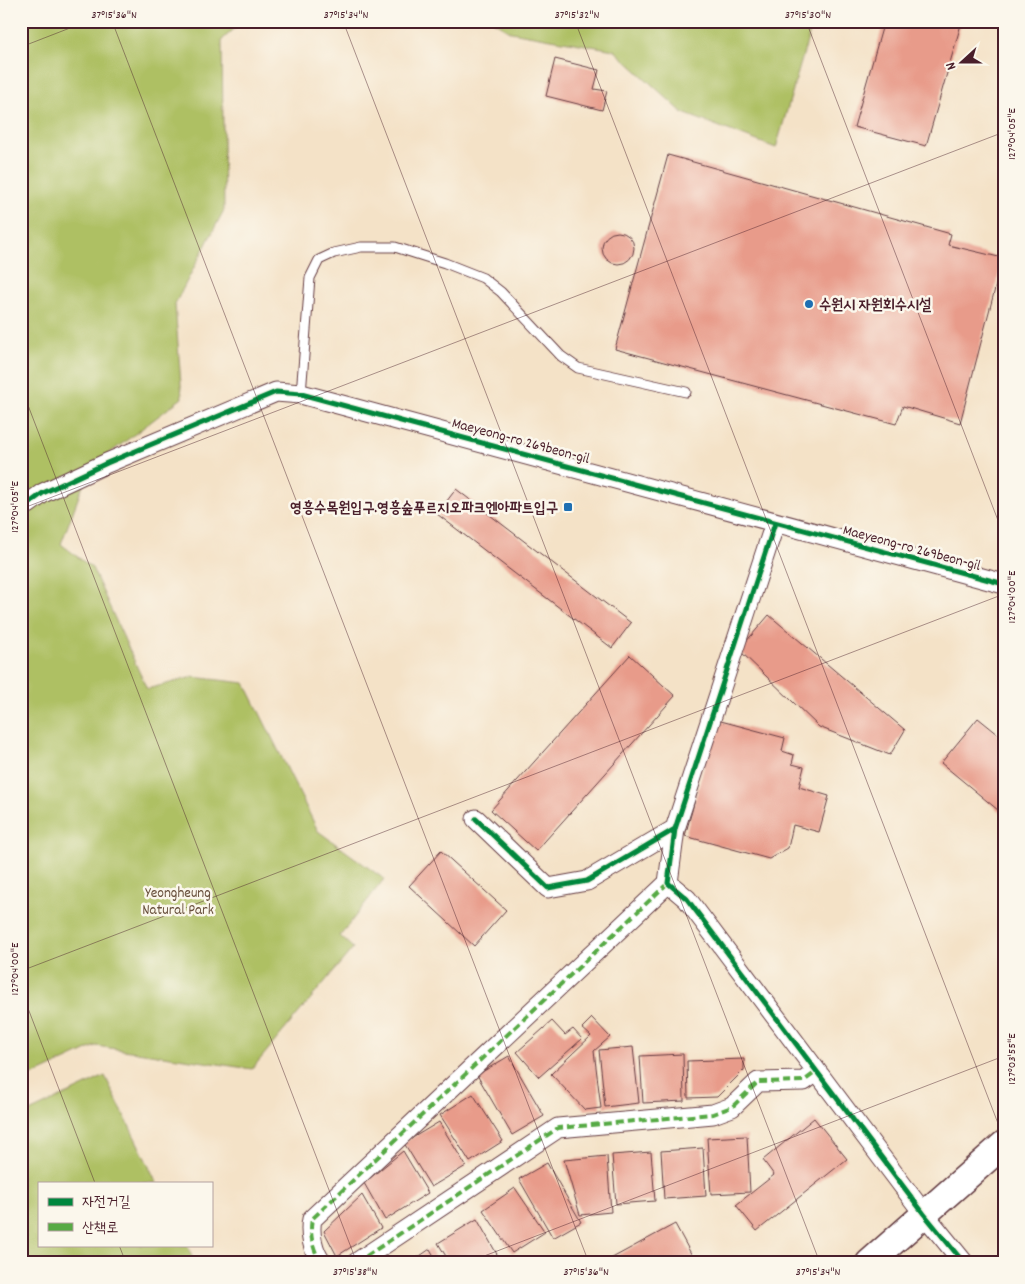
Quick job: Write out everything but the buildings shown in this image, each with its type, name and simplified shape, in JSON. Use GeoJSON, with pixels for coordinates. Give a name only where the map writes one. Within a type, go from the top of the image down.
{"type":"FeatureCollection","features":[{"type":"Feature","properties":{"kind":"street","name":"Maeyeong-ro 269beon-gil"},"geometry":{"type":"LineString","coordinates":[[43,493],[260,398],[276,392],[301,394],[1004,584]]}},
{"type":"Feature","properties":{"kind":"street"},"geometry":{"type":"LineString","coordinates":[[21,495],[43,493]]}},
{"type":"Feature","properties":{"kind":"street"},"geometry":{"type":"LineString","coordinates":[[21,506],[28,504],[43,493]]}},
{"type":"Feature","properties":{"kind":"street"},"geometry":{"type":"LineString","coordinates":[[322,1263],[314,1247],[310,1227],[312,1219],[668,883],[675,828],[775,523]]}},
{"type":"Feature","properties":{"kind":"street"},"geometry":{"type":"LineString","coordinates":[[476,819],[548,888],[588,881],[675,828]]}},
{"type":"Feature","properties":{"kind":"street"},"geometry":{"type":"LineString","coordinates":[[668,883],[687,899],[924,1214],[964,1263]]}},
{"type":"Feature","properties":{"kind":"street"},"geometry":{"type":"LineString","coordinates":[[356,1263],[558,1128],[713,1114],[732,1107],[758,1082],[804,1081],[816,1072]]}},
{"type":"Feature","properties":{"kind":"street"},"geometry":{"type":"LineString","coordinates":[[868,1263],[1004,1144]]}},
{"type":"Feature","properties":{"kind":"lane"},"geometry":{"type":"LineString","coordinates":[[301,394],[310,278],[319,260],[334,253],[361,247],[395,247],[483,278],[501,292],[561,356],[578,368],[686,392]]}},
{"type":"Feature","properties":{"kind":"green space","name":"Yeongheung Natural Park"},"geometry":{"type":"Polygon","coordinates":[[[21,21],[243,21],[222,40],[224,210],[175,304],[182,398],[89,469],[61,544],[92,568],[147,689],[193,677],[245,683],[318,831],[384,879],[340,936],[353,948],[252,1069],[96,1046],[21,1081],[21,21]]]}},
{"type":"Feature","properties":{"kind":"green space"},"geometry":{"type":"Polygon","coordinates":[[[493,21],[813,21],[776,148],[683,113],[614,50],[511,32],[493,21]]]}},
{"type":"Feature","properties":{"kind":"green space"},"geometry":{"type":"Polygon","coordinates":[[[105,1076],[157,1182],[38,1182],[38,1246],[187,1246],[195,1263],[21,1263],[21,1116],[105,1076]]]}},
{"type":"Feature","properties":{"kind":"marked path"},"geometry":{"type":"LineString","coordinates":[[322,1263],[312,1242],[312,1219],[668,883]]}},
{"type":"Feature","properties":{"kind":"marked path"},"geometry":{"type":"LineString","coordinates":[[356,1263],[558,1128],[713,1114],[732,1107],[758,1082],[804,1081],[816,1072]]}},
{"type":"Feature","properties":{"kind":"cycle path"},"geometry":{"type":"LineString","coordinates":[[21,506],[28,504],[43,493],[107,463],[276,392],[301,394],[1004,584]]}},
{"type":"Feature","properties":{"kind":"cycle path"},"geometry":{"type":"LineString","coordinates":[[476,819],[548,888],[587,881],[675,829],[775,523]]}},
{"type":"Feature","properties":{"kind":"cycle path"},"geometry":{"type":"LineString","coordinates":[[675,829],[668,883],[687,899],[924,1214],[964,1263]]}},
{"type":"Feature","properties":{"kind":"place","name":"수원시 자원회수시설"},"geometry":{"type":"Point","coordinates":[809,304]}},
{"type":"Feature","properties":{"kind":"place","name":"영흥수목원입구.영흥숲푸르지오파크엔아파트입구"},"geometry":{"type":"Point","coordinates":[568,507]}}]}
